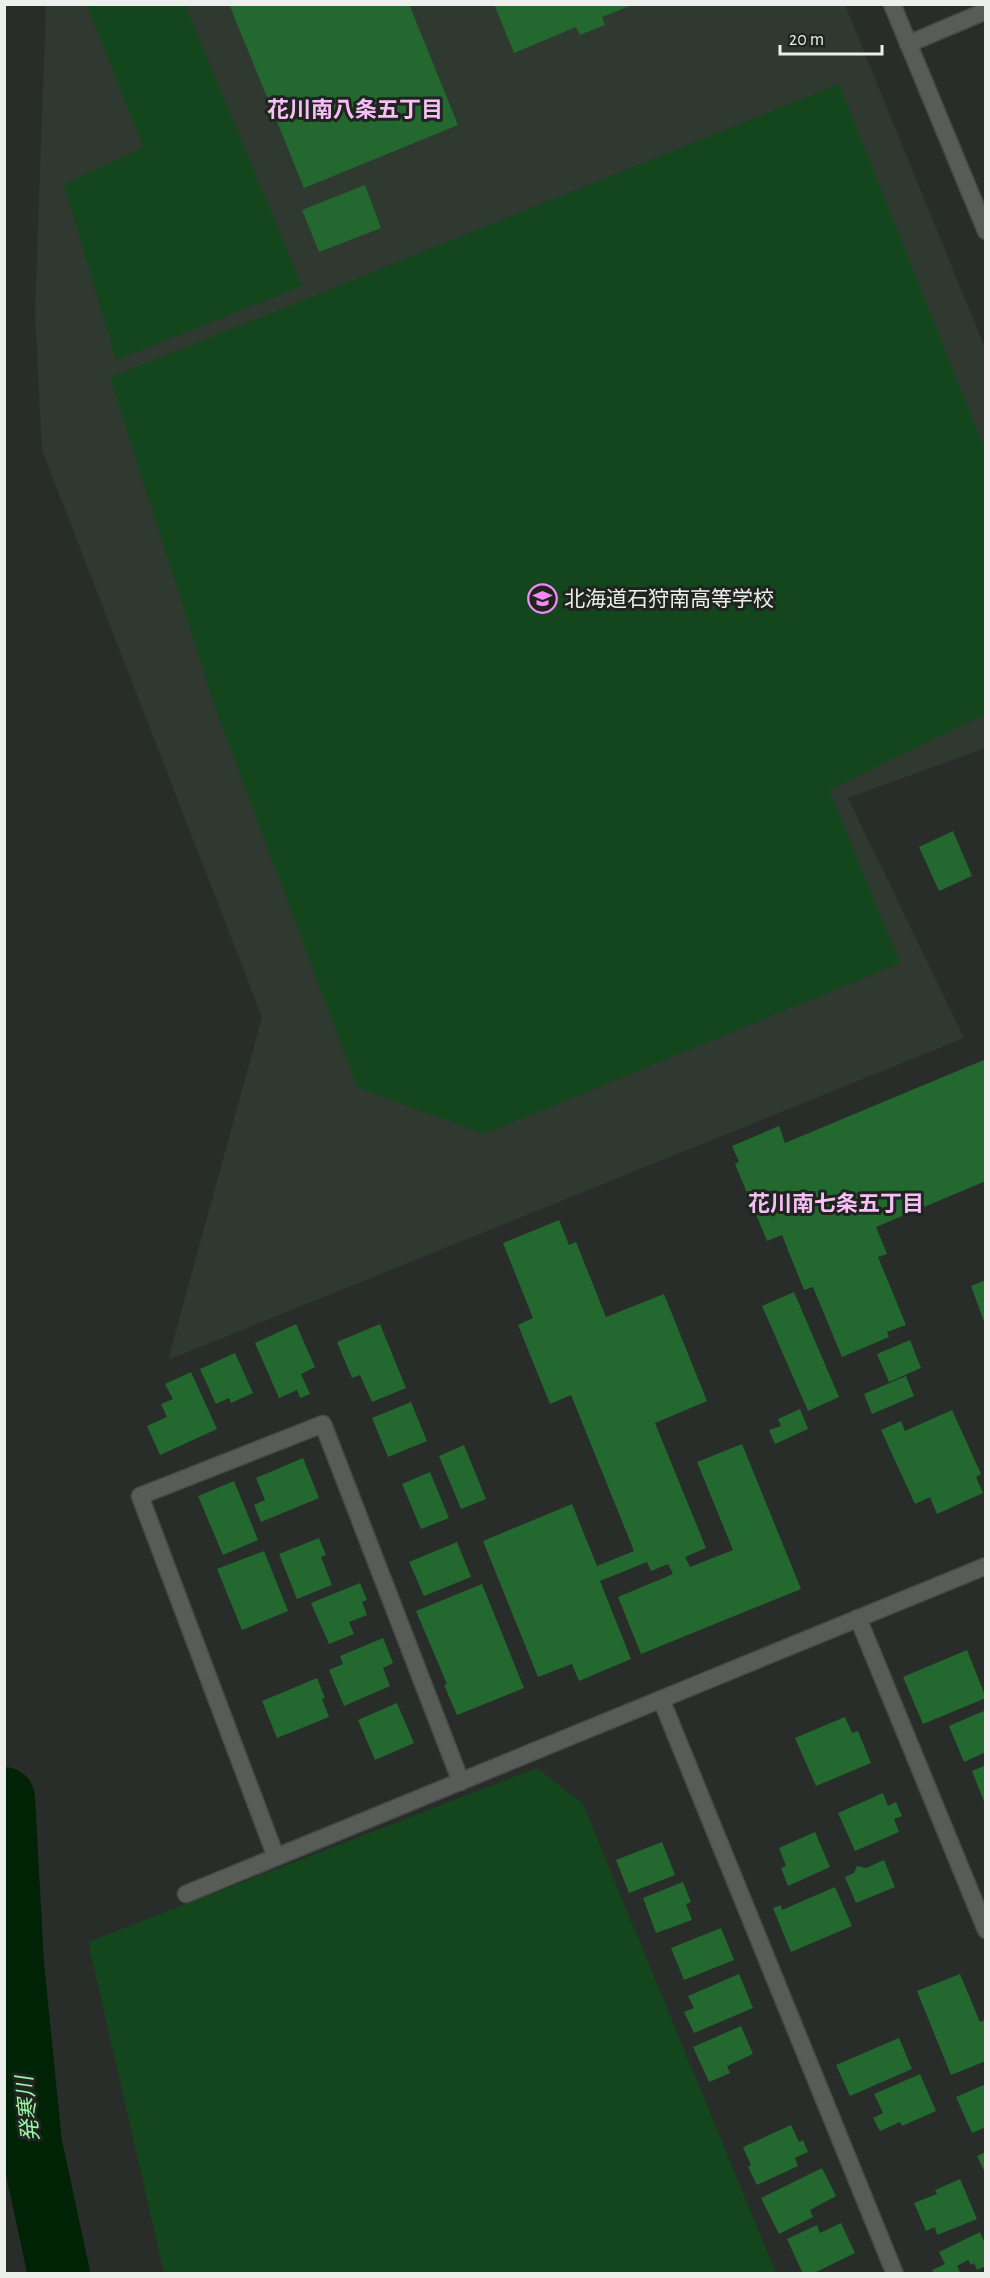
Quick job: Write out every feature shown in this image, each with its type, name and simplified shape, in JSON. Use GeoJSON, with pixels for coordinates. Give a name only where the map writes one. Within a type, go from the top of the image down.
{"type":"FeatureCollection","features":[{"type":"Feature","properties":{"kind":"street"},"geometry":{"type":"LineString","coordinates":[[892,4],[986,231]]}},
{"type":"Feature","properties":{"kind":"street"},"geometry":{"type":"LineString","coordinates":[[908,44],[986,11]]}},
{"type":"Feature","properties":{"kind":"street"},"geometry":{"type":"LineString","coordinates":[[276,1857],[140,1496],[323,1424],[461,1782]]}},
{"type":"Feature","properties":{"kind":"street"},"geometry":{"type":"LineString","coordinates":[[186,1894],[986,1566]]}},
{"type":"Feature","properties":{"kind":"street"},"geometry":{"type":"LineString","coordinates":[[858,1618],[986,1930]]}},
{"type":"Feature","properties":{"kind":"street"},"geometry":{"type":"LineString","coordinates":[[661,1699],[895,2274]]}},
{"type":"Feature","properties":{"kind":"shaded area","name":"北海道石狩南高等学校"},"geometry":{"type":"Polygon","coordinates":[[[46,5],[845,5],[985,348],[985,748],[848,798],[964,1038],[168,1360],[262,1017],[42,450],[35,313],[46,5]]]}},
{"type":"Feature","properties":{"kind":"green space"},"geometry":{"type":"Polygon","coordinates":[[[87,5],[185,5],[302,286],[116,360],[64,185],[143,147],[87,5]]]}},
{"type":"Feature","properties":{"kind":"green space","name":"北海道石狩南高等学校"},"geometry":{"type":"Polygon","coordinates":[[[839,84],[985,450],[985,714],[829,790],[900,963],[484,1134],[357,1087],[217,713],[110,378],[839,84]]]}},
{"type":"Feature","properties":{"kind":"green space"},"geometry":{"type":"Polygon","coordinates":[[[537,1768],[583,1804],[776,2273],[164,2273],[88,1942],[537,1768]]]}},
{"type":"Feature","properties":{"kind":"building"},"geometry":{"type":"Polygon","coordinates":[[[229,4],[409,4],[458,125],[304,188],[229,4]]]}},
{"type":"Feature","properties":{"kind":"building"},"geometry":{"type":"Polygon","coordinates":[[[494,4],[632,5],[602,17],[605,25],[580,35],[576,27],[514,53],[494,4]]]}},
{"type":"Feature","properties":{"kind":"building"},"geometry":{"type":"Polygon","coordinates":[[[365,185],[381,228],[319,252],[302,210],[365,185]]]}},
{"type":"Feature","properties":{"kind":"building"},"geometry":{"type":"Polygon","coordinates":[[[953,831],[972,876],[939,891],[919,847],[953,831]]]}},
{"type":"Feature","properties":{"kind":"building"},"geometry":{"type":"Polygon","coordinates":[[[986,1059],[986,1181],[876,1227],[887,1254],[878,1257],[906,1325],[887,1332],[889,1337],[842,1357],[813,1287],[804,1290],[782,1235],[767,1241],[735,1164],[739,1162],[732,1146],[779,1126],[785,1143],[986,1059]]]}},
{"type":"Feature","properties":{"kind":"building"},"geometry":{"type":"Polygon","coordinates":[[[559,1220],[569,1245],[576,1242],[606,1317],[664,1294],[707,1401],[655,1423],[706,1548],[685,1557],[690,1567],[733,1550],[697,1462],[742,1444],[801,1589],[641,1654],[618,1597],[673,1574],[668,1564],[651,1571],[647,1562],[600,1581],[631,1659],[579,1681],[572,1664],[538,1677],[483,1541],[572,1504],[597,1566],[634,1551],[571,1395],[550,1404],[518,1325],[533,1318],[503,1243],[559,1220]]]}},
{"type":"Feature","properties":{"kind":"building"},"geometry":{"type":"Polygon","coordinates":[[[986,1280],[986,1324],[985,1324],[971,1286],[986,1280]]]}},
{"type":"Feature","properties":{"kind":"building"},"geometry":{"type":"Polygon","coordinates":[[[794,1292],[839,1397],[808,1411],[762,1306],[794,1292]]]}},
{"type":"Feature","properties":{"kind":"building"},"geometry":{"type":"Polygon","coordinates":[[[296,1324],[315,1367],[301,1374],[310,1394],[300,1398],[297,1390],[279,1398],[255,1343],[296,1324]]]}},
{"type":"Feature","properties":{"kind":"building"},"geometry":{"type":"Polygon","coordinates":[[[380,1324],[406,1388],[372,1402],[360,1375],[352,1378],[337,1342],[380,1324]]]}},
{"type":"Feature","properties":{"kind":"building"},"geometry":{"type":"Polygon","coordinates":[[[910,1340],[921,1368],[889,1382],[877,1354],[910,1340]]]}},
{"type":"Feature","properties":{"kind":"building"},"geometry":{"type":"Polygon","coordinates":[[[235,1353],[253,1393],[231,1403],[229,1398],[216,1404],[200,1369],[235,1353]]]}},
{"type":"Feature","properties":{"kind":"building"},"geometry":{"type":"Polygon","coordinates":[[[191,1372],[217,1429],[160,1455],[147,1426],[167,1417],[161,1404],[173,1399],[165,1384],[191,1372]]]}},
{"type":"Feature","properties":{"kind":"building"},"geometry":{"type":"Polygon","coordinates":[[[906,1376],[914,1396],[872,1414],[864,1394],[906,1376]]]}},
{"type":"Feature","properties":{"kind":"building"},"geometry":{"type":"Polygon","coordinates":[[[411,1402],[427,1441],[388,1457],[372,1418],[411,1402]]]}},
{"type":"Feature","properties":{"kind":"building"},"geometry":{"type":"Polygon","coordinates":[[[800,1409],[808,1429],[775,1444],[769,1430],[781,1426],[778,1419],[800,1409]]]}},
{"type":"Feature","properties":{"kind":"building"},"geometry":{"type":"Polygon","coordinates":[[[952,1410],[981,1474],[976,1477],[983,1493],[937,1514],[930,1497],[915,1504],[881,1430],[901,1421],[905,1431],[952,1410]]]}},
{"type":"Feature","properties":{"kind":"building"},"geometry":{"type":"Polygon","coordinates":[[[464,1445],[486,1499],[461,1509],[439,1456],[464,1445]]]}},
{"type":"Feature","properties":{"kind":"building"},"geometry":{"type":"Polygon","coordinates":[[[303,1458],[319,1498],[261,1522],[254,1505],[265,1500],[256,1478],[303,1458]]]}},
{"type":"Feature","properties":{"kind":"building"},"geometry":{"type":"Polygon","coordinates":[[[430,1472],[449,1518],[421,1529],[402,1484],[430,1472]]]}},
{"type":"Feature","properties":{"kind":"building"},"geometry":{"type":"Polygon","coordinates":[[[234,1481],[258,1540],[223,1555],[198,1496],[234,1481]]]}},
{"type":"Feature","properties":{"kind":"building"},"geometry":{"type":"Polygon","coordinates":[[[319,1538],[326,1555],[321,1557],[332,1585],[297,1599],[279,1554],[319,1538]]]}},
{"type":"Feature","properties":{"kind":"building"},"geometry":{"type":"Polygon","coordinates":[[[457,1542],[471,1577],[424,1596],[409,1562],[457,1542]]]}},
{"type":"Feature","properties":{"kind":"building"},"geometry":{"type":"Polygon","coordinates":[[[264,1551],[288,1611],[242,1630],[217,1569],[264,1551]]]}},
{"type":"Feature","properties":{"kind":"building"},"geometry":{"type":"Polygon","coordinates":[[[360,1583],[367,1600],[362,1602],[367,1615],[349,1622],[354,1634],[329,1644],[311,1603],[360,1583]]]}},
{"type":"Feature","properties":{"kind":"building"},"geometry":{"type":"Polygon","coordinates":[[[482,1584],[524,1688],[457,1715],[444,1685],[447,1684],[416,1611],[482,1584]]]}},
{"type":"Feature","properties":{"kind":"building"},"geometry":{"type":"Polygon","coordinates":[[[383,1638],[393,1663],[383,1668],[390,1686],[344,1706],[329,1670],[343,1664],[340,1656],[383,1638]]]}},
{"type":"Feature","properties":{"kind":"building"},"geometry":{"type":"Polygon","coordinates":[[[967,1650],[986,1698],[923,1724],[903,1677],[967,1650]]]}},
{"type":"Feature","properties":{"kind":"building"},"geometry":{"type":"Polygon","coordinates":[[[317,1678],[329,1717],[277,1738],[262,1701],[317,1678]]]}},
{"type":"Feature","properties":{"kind":"building"},"geometry":{"type":"Polygon","coordinates":[[[397,1703],[414,1743],[375,1760],[358,1720],[397,1703]]]}},
{"type":"Feature","properties":{"kind":"building"},"geometry":{"type":"Polygon","coordinates":[[[986,1710],[986,1752],[964,1762],[949,1726],[986,1710]]]}},
{"type":"Feature","properties":{"kind":"building"},"geometry":{"type":"Polygon","coordinates":[[[845,1717],[852,1733],[858,1731],[871,1763],[816,1786],[795,1738],[845,1717]]]}},
{"type":"Feature","properties":{"kind":"building"},"geometry":{"type":"Polygon","coordinates":[[[986,1765],[986,1804],[985,1804],[972,1771],[986,1765]]]}},
{"type":"Feature","properties":{"kind":"building"},"geometry":{"type":"Polygon","coordinates":[[[883,1793],[888,1806],[896,1802],[902,1816],[894,1819],[899,1832],[855,1851],[838,1813],[883,1793]]]}},
{"type":"Feature","properties":{"kind":"building"},"geometry":{"type":"Polygon","coordinates":[[[815,1832],[830,1867],[788,1886],[781,1868],[786,1866],[779,1848],[815,1832]]]}},
{"type":"Feature","properties":{"kind":"building"},"geometry":{"type":"Polygon","coordinates":[[[662,1842],[675,1875],[629,1893],[616,1860],[662,1842]]]}},
{"type":"Feature","properties":{"kind":"building"},"geometry":{"type":"Polygon","coordinates":[[[884,1860],[895,1887],[856,1903],[845,1877],[854,1873],[857,1866],[866,1868],[884,1860]]]}},
{"type":"Feature","properties":{"kind":"building"},"geometry":{"type":"Polygon","coordinates":[[[683,1882],[691,1902],[686,1904],[692,1920],[656,1933],[643,1898],[683,1882]]]}},
{"type":"Feature","properties":{"kind":"building"},"geometry":{"type":"Polygon","coordinates":[[[835,1887],[852,1926],[791,1952],[773,1908],[781,1905],[782,1910],[835,1887]]]}},
{"type":"Feature","properties":{"kind":"building"},"geometry":{"type":"Polygon","coordinates":[[[721,1928],[734,1960],[684,1980],[671,1948],[721,1928]]]}},
{"type":"Feature","properties":{"kind":"building"},"geometry":{"type":"Polygon","coordinates":[[[739,1974],[753,2008],[694,2033],[684,2012],[694,2008],[688,1996],[739,1974]]]}},
{"type":"Feature","properties":{"kind":"building"},"geometry":{"type":"Polygon","coordinates":[[[960,1974],[980,2022],[985,2020],[986,2022],[986,2061],[951,2075],[917,1991],[960,1974]]]}},
{"type":"Feature","properties":{"kind":"building"},"geometry":{"type":"Polygon","coordinates":[[[741,2026],[753,2054],[727,2066],[730,2073],[709,2082],[693,2047],[741,2026]]]}},
{"type":"Feature","properties":{"kind":"building"},"geometry":{"type":"Polygon","coordinates":[[[899,2038],[912,2069],[850,2096],[836,2065],[899,2038]]]}},
{"type":"Feature","properties":{"kind":"building"},"geometry":{"type":"Polygon","coordinates":[[[920,2074],[936,2111],[902,2126],[900,2122],[880,2131],[873,2118],[883,2113],[874,2094],[920,2074]]]}},
{"type":"Feature","properties":{"kind":"building"},"geometry":{"type":"Polygon","coordinates":[[[986,2084],[986,2127],[972,2133],[956,2097],[986,2084]]]}},
{"type":"Feature","properties":{"kind":"building"},"geometry":{"type":"Polygon","coordinates":[[[791,2125],[799,2142],[803,2140],[808,2152],[795,2158],[798,2166],[757,2185],[748,2167],[751,2165],[743,2147],[791,2125]]]}},
{"type":"Feature","properties":{"kind":"building"},"geometry":{"type":"Polygon","coordinates":[[[986,2152],[986,2175],[977,2156],[986,2152]]]}},
{"type":"Feature","properties":{"kind":"building"},"geometry":{"type":"Polygon","coordinates":[[[822,2168],[836,2196],[810,2210],[813,2217],[779,2234],[761,2198],[822,2168]]]}},
{"type":"Feature","properties":{"kind":"building"},"geometry":{"type":"Polygon","coordinates":[[[960,2179],[977,2219],[937,2235],[935,2227],[926,2231],[914,2203],[937,2194],[935,2190],[960,2179]]]}},
{"type":"Feature","properties":{"kind":"building"},"geometry":{"type":"Polygon","coordinates":[[[841,2223],[855,2253],[812,2274],[803,2274],[787,2239],[817,2225],[820,2233],[841,2223]]]}},
{"type":"Feature","properties":{"kind":"building"},"geometry":{"type":"Polygon","coordinates":[[[980,2232],[986,2245],[986,2266],[977,2270],[974,2263],[971,2265],[968,2260],[957,2266],[961,2274],[934,2274],[932,2270],[945,2264],[939,2252],[980,2232]]]}},
{"type":"Feature","properties":{"kind":"waterway","name":"発寒川"},"geometry":{"type":"LineString","coordinates":[[4,1798],[13,1964],[31,2144],[59,2274]]}},
{"type":"Feature","properties":{"kind":"place","name":"北海道石狩南高等学校"},"geometry":{"type":"Point","coordinates":[543,599]}},
{"type":"Feature","properties":{"kind":"district","name":"花川南八条五丁目"},"geometry":{"type":"Point","coordinates":[355,110]}},
{"type":"Feature","properties":{"kind":"district","name":"花川南七条五丁目"},"geometry":{"type":"Point","coordinates":[836,1204]}}]}
